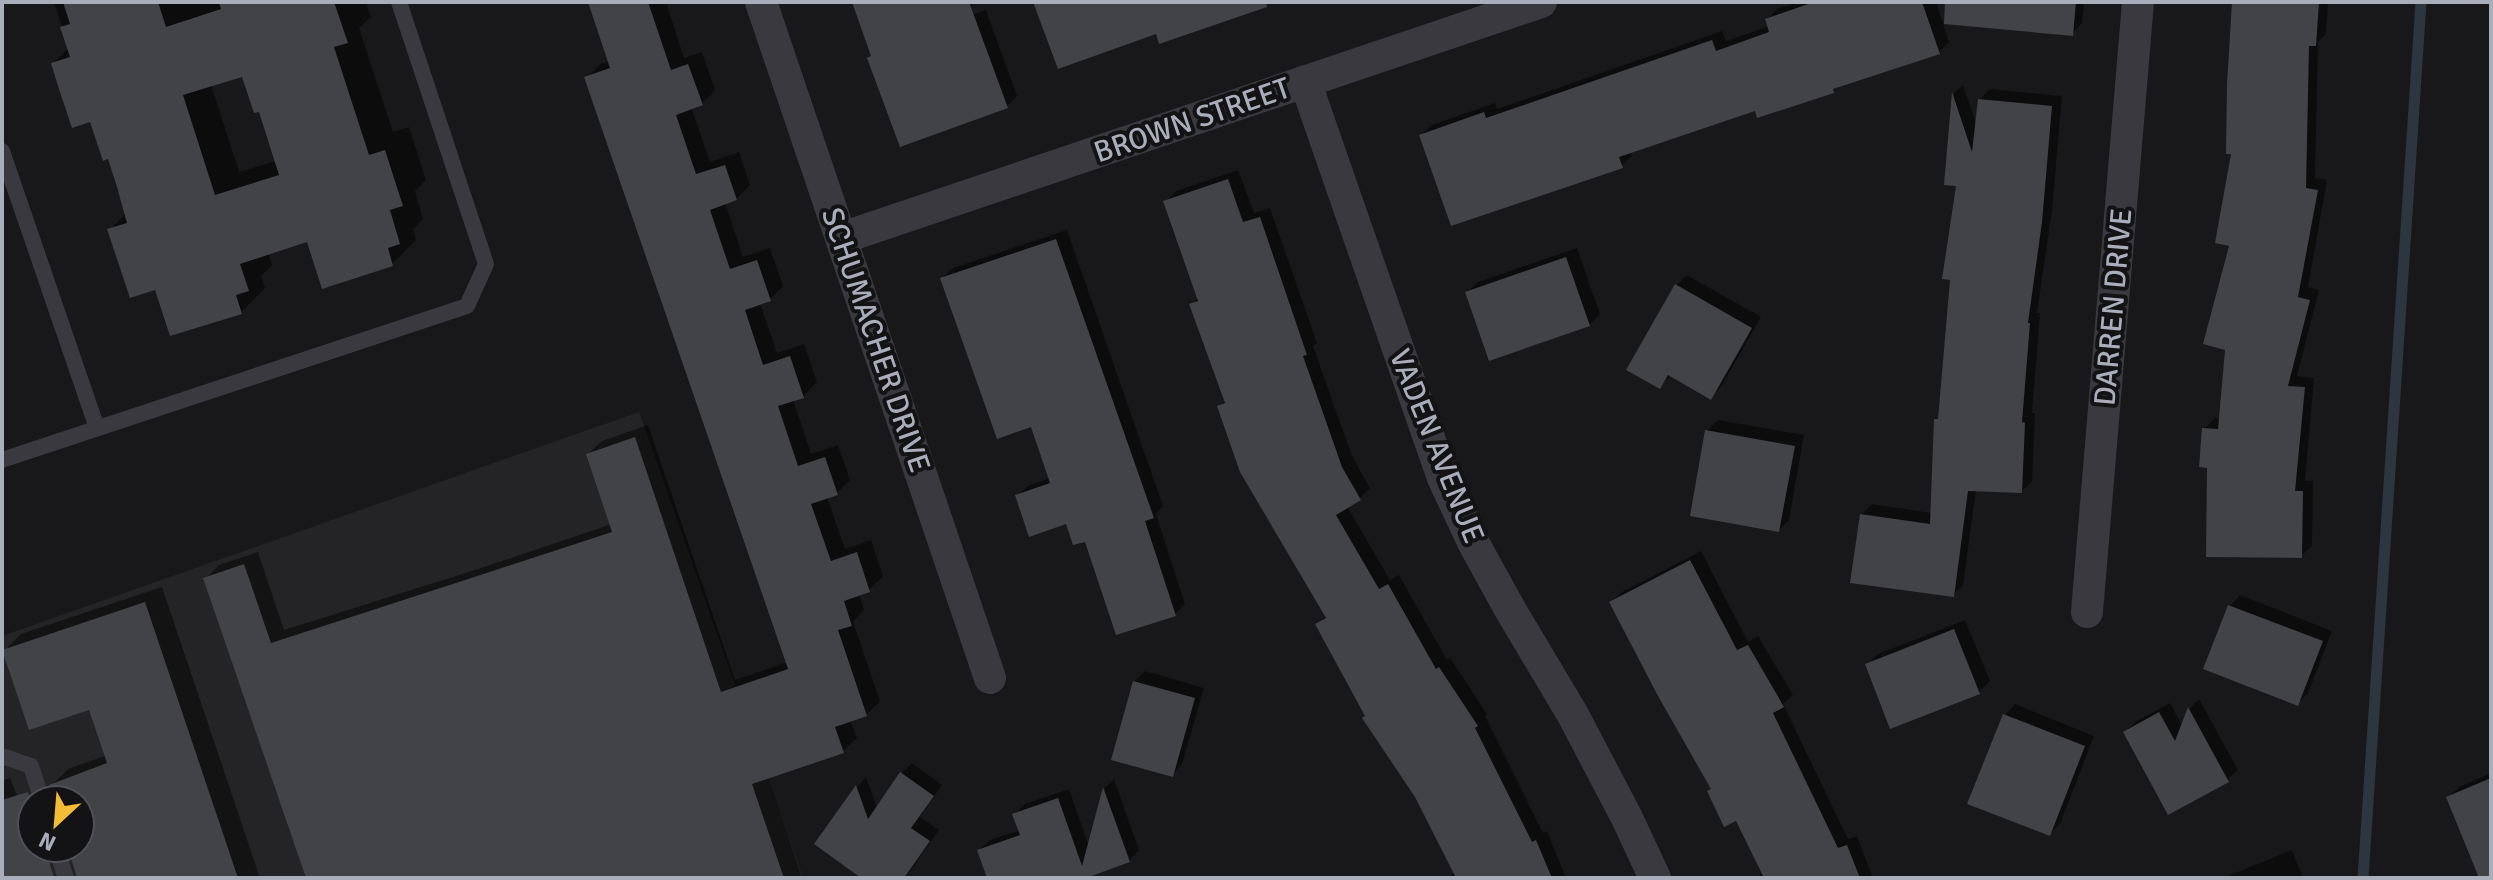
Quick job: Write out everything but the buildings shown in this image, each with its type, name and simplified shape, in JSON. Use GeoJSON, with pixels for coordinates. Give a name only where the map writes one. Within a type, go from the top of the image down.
{"type":"FeatureCollection","features":[{"type":"Feature","properties":{"kind":"street","name":"SCHUMACHER DRIVE"},"geometry":{"type":"LineString","coordinates":[[761,2],[990,678]]}},
{"type":"Feature","properties":{"kind":"street","name":"BROWN STREET"},"geometry":{"type":"LineString","coordinates":[[842,238],[1541,2]]}},
{"type":"Feature","properties":{"kind":"street","name":"DARREN DRIVE"},"geometry":{"type":"LineString","coordinates":[[2087,612],[2138,2]]}},
{"type":"Feature","properties":{"kind":"street","name":"VADEN AVENUE"},"geometry":{"type":"LineString","coordinates":[[1305,81],[1443,478],[1474,544],[1573,715],[1655,878]]}},
{"type":"Feature","properties":{"kind":"lane"},"geometry":{"type":"LineString","coordinates":[[2,460],[467,306],[486,264],[399,2]]}},
{"type":"Feature","properties":{"kind":"lane"},"geometry":{"type":"LineString","coordinates":[[2,151],[97,428]]}},
{"type":"Feature","properties":{"kind":"lane"},"geometry":{"type":"LineString","coordinates":[[2,758],[31,766],[37,784]]}},
{"type":"Feature","properties":{"kind":"shaded area"},"geometry":{"type":"Polygon","coordinates":[[[639,412],[803,878],[2,878],[2,636],[639,412]]]}},
{"type":"Feature","properties":{"kind":"waterway"},"geometry":{"type":"LineString","coordinates":[[2363,878],[2421,2]]}}]}
